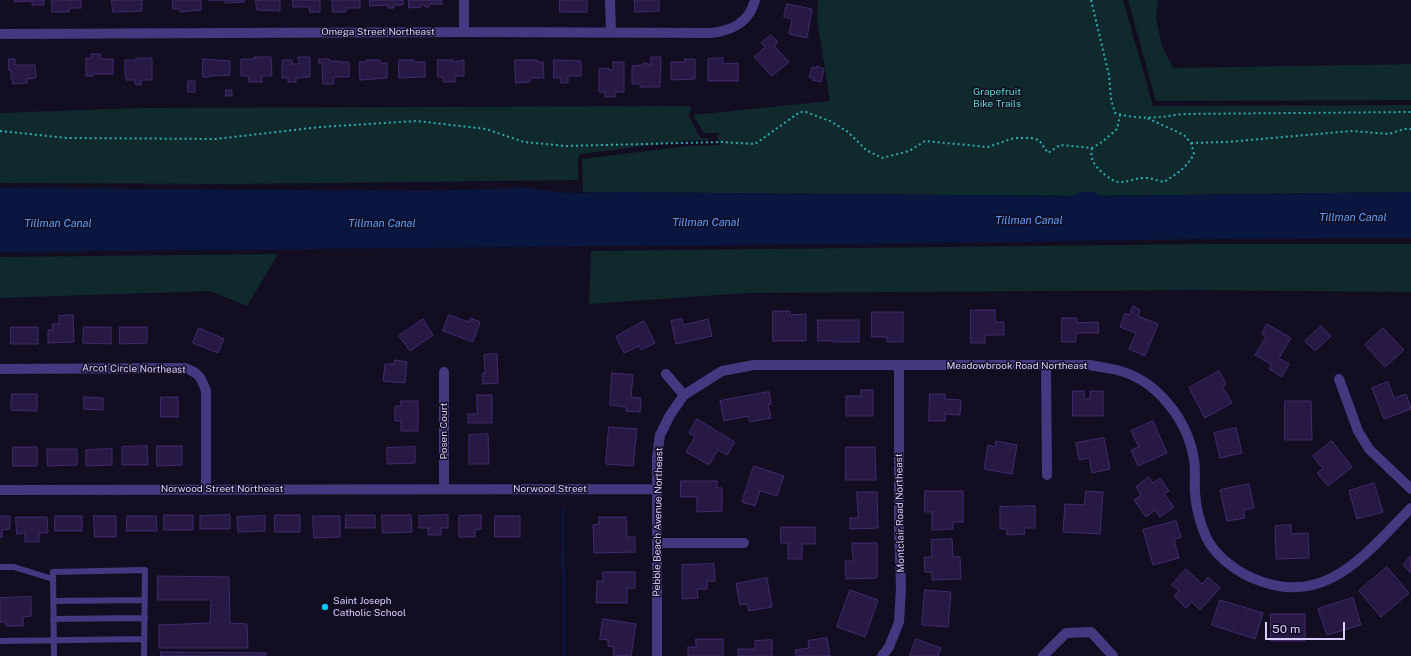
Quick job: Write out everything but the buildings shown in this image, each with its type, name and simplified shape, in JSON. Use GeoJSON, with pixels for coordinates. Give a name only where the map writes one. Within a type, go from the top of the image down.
{"type":"FeatureCollection","features":[{"type":"Feature","properties":{"kind":"street"},"geometry":{"type":"LineString","coordinates":[[464,0],[464,32]]}},
{"type":"Feature","properties":{"kind":"street"},"geometry":{"type":"LineString","coordinates":[[610,0],[611,32]]}},
{"type":"Feature","properties":{"kind":"street","name":"Omega Street Northeast"},"geometry":{"type":"LineString","coordinates":[[0,34],[464,32],[710,33],[722,32],[733,28],[750,15],[755,0]]}},
{"type":"Feature","properties":{"kind":"street","name":"Meadowbrook Road Northeast"},"geometry":{"type":"LineString","coordinates":[[684,395],[722,371],[754,365],[1090,365],[1118,370],[1141,380],[1160,394],[1177,414],[1188,438],[1194,460],[1197,512],[1207,538],[1218,554],[1238,572],[1263,583],[1289,588],[1315,585],[1336,577],[1356,563],[1411,508]]}},
{"type":"Feature","properties":{"kind":"street"},"geometry":{"type":"LineString","coordinates":[[1046,365],[1047,475]]}},
{"type":"Feature","properties":{"kind":"street","name":"Montclair Road Northeast"},"geometry":{"type":"LineString","coordinates":[[882,656],[889,647],[899,622],[901,588],[899,529],[899,366]]}},
{"type":"Feature","properties":{"kind":"street","name":"Arcot Circle Northeast"},"geometry":{"type":"LineString","coordinates":[[0,369],[185,368],[196,372],[202,380],[206,391],[206,489]]}},
{"type":"Feature","properties":{"kind":"street","name":"Posen Court"},"geometry":{"type":"LineString","coordinates":[[444,372],[444,489]]}},
{"type":"Feature","properties":{"kind":"street"},"geometry":{"type":"LineString","coordinates":[[666,374],[684,395]]}},
{"type":"Feature","properties":{"kind":"street"},"geometry":{"type":"LineString","coordinates":[[1339,379],[1358,431],[1369,449],[1411,489]]}},
{"type":"Feature","properties":{"kind":"street","name":"Pebble Beach Avenue Northeast"},"geometry":{"type":"LineString","coordinates":[[657,656],[657,456],[660,435],[670,414],[684,395]]}},
{"type":"Feature","properties":{"kind":"street","name":"Norwood Street Northeast"},"geometry":{"type":"LineString","coordinates":[[0,490],[444,489]]}},
{"type":"Feature","properties":{"kind":"street","name":"Norwood Street"},"geometry":{"type":"LineString","coordinates":[[444,489],[657,489]]}},
{"type":"Feature","properties":{"kind":"street"},"geometry":{"type":"LineString","coordinates":[[657,543],[744,543]]}},
{"type":"Feature","properties":{"kind":"street"},"geometry":{"type":"LineString","coordinates":[[1043,656],[1066,633],[1091,632],[1113,656]]}},
{"type":"Feature","properties":{"kind":"lane"},"geometry":{"type":"LineString","coordinates":[[0,567],[14,567],[53,579]]}},
{"type":"Feature","properties":{"kind":"lane"},"geometry":{"type":"LineString","coordinates":[[54,656],[53,572],[145,570],[144,656]]}},
{"type":"Feature","properties":{"kind":"lane"},"geometry":{"type":"LineString","coordinates":[[53,601],[145,600]]}},
{"type":"Feature","properties":{"kind":"lane"},"geometry":{"type":"LineString","coordinates":[[53,619],[145,618]]}},
{"type":"Feature","properties":{"kind":"lane"},"geometry":{"type":"LineString","coordinates":[[0,641],[144,639]]}},
{"type":"Feature","properties":{"kind":"path"},"geometry":{"type":"LineString","coordinates":[[1091,0],[1109,75],[1111,99],[1115,113],[1128,118],[1158,118],[1182,114],[1411,112]]}},
{"type":"Feature","properties":{"kind":"path"},"geometry":{"type":"LineString","coordinates":[[0,131],[67,138],[216,139],[320,127],[416,121],[486,129],[524,142],[566,146],[721,142],[755,144],[800,112],[806,112],[830,121],[848,132],[866,150],[882,158],[909,151],[925,141],[988,147],[1014,138],[1031,138],[1039,140],[1048,153],[1060,145],[1092,148],[1102,142],[1117,129],[1120,115]]}},
{"type":"Feature","properties":{"kind":"path"},"geometry":{"type":"LineString","coordinates":[[1092,148],[1091,154],[1094,164],[1108,178],[1117,182],[1147,178],[1164,182],[1175,176],[1189,164],[1194,154],[1192,143],[1184,135],[1146,118]]}},
{"type":"Feature","properties":{"kind":"path"},"geometry":{"type":"LineString","coordinates":[[1192,143],[1226,142],[1352,131],[1389,134],[1404,129],[1411,129]]}},
{"type":"Feature","properties":{"kind":"green space","name":"Grapefruit Bike Trails"},"geometry":{"type":"Polygon","coordinates":[[[818,0],[1123,0],[1153,106],[1411,105],[1411,192],[1090,196],[583,192],[582,159],[688,146],[721,145],[717,137],[720,133],[704,133],[693,115],[830,101],[817,19],[818,0]]]}},
{"type":"Feature","properties":{"kind":"green space"},"geometry":{"type":"Polygon","coordinates":[[[1128,0],[1158,0],[1156,18],[1162,46],[1173,68],[1411,64],[1411,100],[1156,101],[1128,0]]]}},
{"type":"Feature","properties":{"kind":"green space"},"geometry":{"type":"Polygon","coordinates":[[[689,106],[691,110],[689,116],[699,136],[702,138],[708,138],[709,140],[687,141],[580,154],[578,159],[578,180],[235,184],[0,183],[0,113],[143,108],[689,106]]]}},
{"type":"Feature","properties":{"kind":"green space"},"geometry":{"type":"Polygon","coordinates":[[[1207,244],[1411,244],[1411,292],[1191,290],[747,293],[589,304],[591,251],[1207,244]]]}},
{"type":"Feature","properties":{"kind":"green space"},"geometry":{"type":"Polygon","coordinates":[[[278,254],[247,306],[210,291],[0,298],[0,257],[278,254]]]}},
{"type":"Feature","properties":{"kind":"water","name":"Tillman Canal"},"geometry":{"type":"Polygon","coordinates":[[[0,188],[424,191],[528,188],[565,193],[624,192],[1071,196],[1086,192],[1093,192],[1101,196],[1411,192],[1411,238],[0,252],[0,188]]]}},
{"type":"Feature","properties":{"kind":"waterway"},"geometry":{"type":"LineString","coordinates":[[563,509],[564,656]]}},
{"type":"Feature","properties":{"kind":"place","name":"Saint Joseph Catholic School"},"geometry":{"type":"Point","coordinates":[325,607]}}]}
